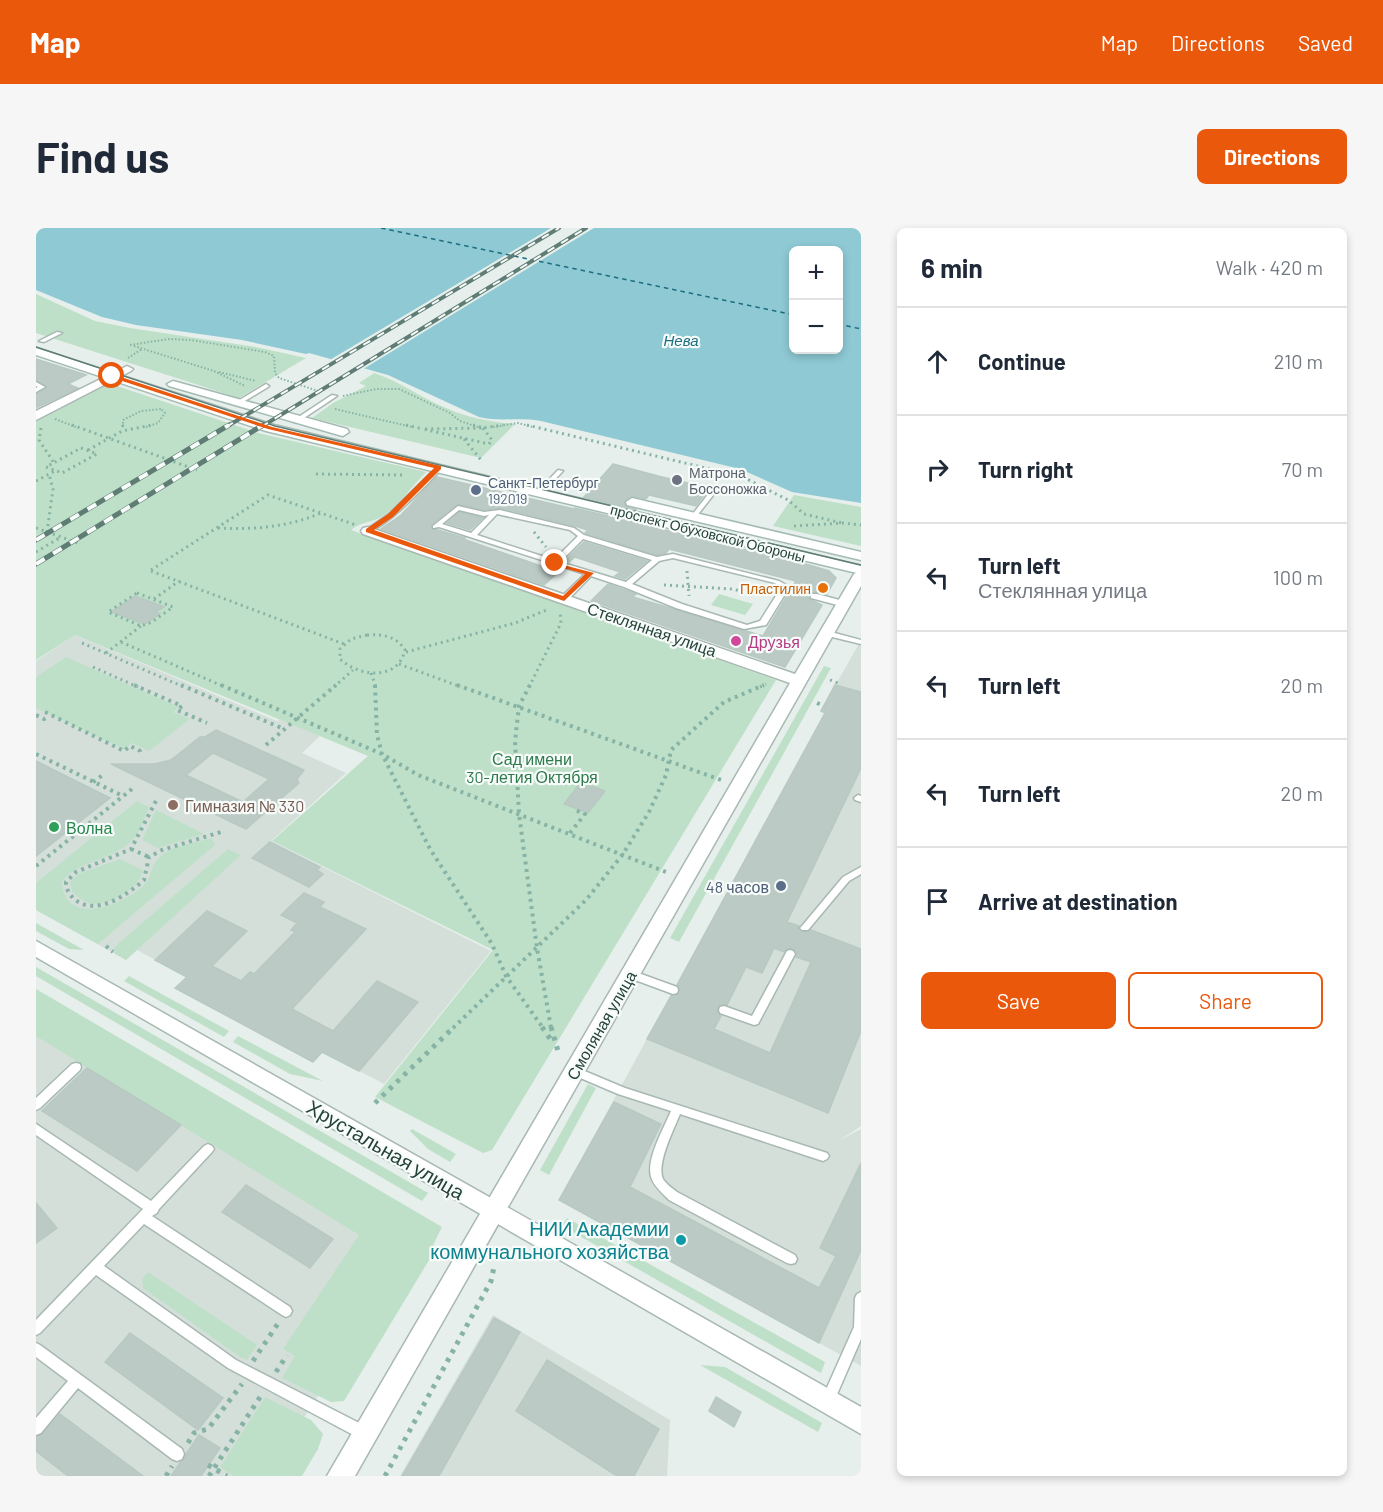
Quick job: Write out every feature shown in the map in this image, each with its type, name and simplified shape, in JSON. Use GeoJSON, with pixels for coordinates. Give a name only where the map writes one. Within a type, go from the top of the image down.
{"type":"FeatureCollection","features":[{"type":"Feature","properties":{"kind":"street","name":"проспект Обуховской Обороны"},"geometry":{"type":"LineString","coordinates":[[38,344],[125,365],[236,404],[296,421],[861,556]]}},
{"type":"Feature","properties":{"kind":"street","name":"проспект Обуховской Обороны"},"geometry":{"type":"LineString","coordinates":[[38,344],[112,376],[270,428],[540,492],[552,500],[861,572]]}},
{"type":"Feature","properties":{"kind":"street"},"geometry":{"type":"LineString","coordinates":[[40,415],[112,376],[125,365]]}},
{"type":"Feature","properties":{"kind":"street","name":"Стеклянная улица"},"geometry":{"type":"LineString","coordinates":[[368,531],[414,544],[800,681]]}},
{"type":"Feature","properties":{"kind":"street","name":"Смоляная улица"},"geometry":{"type":"LineString","coordinates":[[340,1476],[861,572]]}},
{"type":"Feature","properties":{"kind":"street","name":"Хрустальная улица"},"geometry":{"type":"LineString","coordinates":[[36,948],[861,1420]]}},
{"type":"Feature","properties":{"kind":"lane"},"geometry":{"type":"LineString","coordinates":[[38,344],[59,333]]}},
{"type":"Feature","properties":{"kind":"lane"},"geometry":{"type":"LineString","coordinates":[[36,384],[42,387],[36,390]]}},
{"type":"Feature","properties":{"kind":"lane"},"geometry":{"type":"LineString","coordinates":[[236,404],[266,386]]}},
{"type":"Feature","properties":{"kind":"lane"},"geometry":{"type":"LineString","coordinates":[[296,421],[334,396]]}},
{"type":"Feature","properties":{"kind":"lane"},"geometry":{"type":"LineString","coordinates":[[368,531],[391,515],[439,468]]}},
{"type":"Feature","properties":{"kind":"lane"},"geometry":{"type":"LineString","coordinates":[[540,492],[560,471]]}},
{"type":"Feature","properties":{"kind":"lane"},"geometry":{"type":"LineString","coordinates":[[694,516],[715,489]]}},
{"type":"Feature","properties":{"kind":"lane"},"geometry":{"type":"LineString","coordinates":[[785,588],[763,623],[747,627],[679,606],[627,585],[436,526],[458,508],[484,514],[495,513],[535,519],[572,529],[582,536],[657,559],[673,556],[777,582],[785,588],[797,591]]}},
{"type":"Feature","properties":{"kind":"lane"},"geometry":{"type":"LineString","coordinates":[[472,536],[495,513]]}},
{"type":"Feature","properties":{"kind":"lane"},"geometry":{"type":"LineString","coordinates":[[555,563],[582,536]]}},
{"type":"Feature","properties":{"kind":"lane"},"geometry":{"type":"LineString","coordinates":[[627,585],[657,559]]}},
{"type":"Feature","properties":{"kind":"lane"},"geometry":{"type":"LineString","coordinates":[[564,599],[590,573]]}},
{"type":"Feature","properties":{"kind":"lane"},"geometry":{"type":"LineString","coordinates":[[814,596],[844,604]]}},
{"type":"Feature","properties":{"kind":"lane"},"geometry":{"type":"LineString","coordinates":[[827,633],[861,642]]}},
{"type":"Feature","properties":{"kind":"lane"},"geometry":{"type":"LineString","coordinates":[[805,928],[846,879],[861,870]]}},
{"type":"Feature","properties":{"kind":"lane"},"geometry":{"type":"LineString","coordinates":[[724,1010],[753,1021],[790,954]]}},
{"type":"Feature","properties":{"kind":"lane"},"geometry":{"type":"LineString","coordinates":[[630,974],[674,990]]}},
{"type":"Feature","properties":{"kind":"lane"},"geometry":{"type":"LineString","coordinates":[[36,1105],[76,1067]]}},
{"type":"Feature","properties":{"kind":"lane"},"geometry":{"type":"LineString","coordinates":[[575,1071],[622,1091],[823,1156]]}},
{"type":"Feature","properties":{"kind":"lane"},"geometry":{"type":"LineString","coordinates":[[677,1109],[657,1163],[656,1175],[662,1185],[673,1196],[791,1260]]}},
{"type":"Feature","properties":{"kind":"lane"},"geometry":{"type":"LineString","coordinates":[[36,1129],[286,1311]]}},
{"type":"Feature","properties":{"kind":"lane"},"geometry":{"type":"LineString","coordinates":[[36,1329],[208,1149]]}},
{"type":"Feature","properties":{"kind":"lane"},"geometry":{"type":"LineString","coordinates":[[96,1268],[232,1364],[364,1433]]}},
{"type":"Feature","properties":{"kind":"lane"},"geometry":{"type":"LineString","coordinates":[[826,1401],[860,1327],[861,1298]]}},
{"type":"Feature","properties":{"kind":"lane"},"geometry":{"type":"LineString","coordinates":[[36,1349],[179,1454]]}},
{"type":"Feature","properties":{"kind":"lane"},"geometry":{"type":"LineString","coordinates":[[36,1428],[77,1380]]}},
{"type":"Feature","properties":{"kind":"path"},"geometry":{"type":"LineString","coordinates":[[259,381],[214,371],[130,345],[169,339],[191,340],[265,352],[274,356],[275,373],[283,381]]}},
{"type":"Feature","properties":{"kind":"path"},"geometry":{"type":"LineString","coordinates":[[125,365],[142,349]]}},
{"type":"Feature","properties":{"kind":"path"},"geometry":{"type":"LineString","coordinates":[[214,371],[258,391]]}},
{"type":"Feature","properties":{"kind":"path"},"geometry":{"type":"LineString","coordinates":[[272,382],[283,381],[334,396],[376,389],[399,389],[450,413],[460,421],[483,428],[492,440],[489,444],[319,405]]}},
{"type":"Feature","properties":{"kind":"path"},"geometry":{"type":"LineString","coordinates":[[87,451],[126,429],[146,428],[162,419],[165,413],[161,409],[141,411],[123,420],[122,426],[126,429]]}},
{"type":"Feature","properties":{"kind":"path"},"geometry":{"type":"LineString","coordinates":[[54,463],[38,437],[40,415],[197,470]]}},
{"type":"Feature","properties":{"kind":"path"},"geometry":{"type":"LineString","coordinates":[[423,429],[483,428],[518,423],[743,477],[788,500],[804,513],[842,523],[860,525]]}},
{"type":"Feature","properties":{"kind":"path"},"geometry":{"type":"LineString","coordinates":[[463,438],[481,460]]}},
{"type":"Feature","properties":{"kind":"path"},"geometry":{"type":"LineString","coordinates":[[81,448],[87,451],[97,454],[62,473],[46,467],[81,448]]}},
{"type":"Feature","properties":{"kind":"path"},"geometry":{"type":"LineString","coordinates":[[36,481],[55,471]]}},
{"type":"Feature","properties":{"kind":"path"},"geometry":{"type":"LineString","coordinates":[[47,532],[53,489],[49,474]]}},
{"type":"Feature","properties":{"kind":"path"},"geometry":{"type":"LineString","coordinates":[[316,474],[408,475]]}},
{"type":"Feature","properties":{"kind":"path"},"geometry":{"type":"LineString","coordinates":[[344,644],[151,570],[268,495],[368,531]]}},
{"type":"Feature","properties":{"kind":"path"},"geometry":{"type":"LineString","coordinates":[[217,528],[273,527],[303,521],[321,513]]}},
{"type":"Feature","properties":{"kind":"path"},"geometry":{"type":"LineString","coordinates":[[535,519],[528,527],[541,539],[555,563]]}},
{"type":"Feature","properties":{"kind":"path"},"geometry":{"type":"LineString","coordinates":[[792,527],[842,523]]}},
{"type":"Feature","properties":{"kind":"path"},"geometry":{"type":"LineString","coordinates":[[36,528],[78,543]]}},
{"type":"Feature","properties":{"kind":"path"},"geometry":{"type":"LineString","coordinates":[[36,552],[61,537]]}},
{"type":"Feature","properties":{"kind":"path"},"geometry":{"type":"LineString","coordinates":[[679,606],[689,596],[686,572],[694,561]]}},
{"type":"Feature","properties":{"kind":"path"},"geometry":{"type":"LineString","coordinates":[[153,599],[179,581]]}},
{"type":"Feature","properties":{"kind":"path"},"geometry":{"type":"LineString","coordinates":[[627,585],[732,589],[750,594],[785,588]]}},
{"type":"Feature","properties":{"kind":"path"},"geometry":{"type":"LineString","coordinates":[[106,653],[141,626],[152,622],[173,607],[137,593],[108,612],[141,626]]}},
{"type":"Feature","properties":{"kind":"path"},"geometry":{"type":"LineString","coordinates":[[406,652],[397,640],[379,634],[359,636],[344,644],[339,651],[340,659],[353,670],[371,673],[386,671],[399,664],[406,652],[515,623],[558,605],[561,623],[519,706],[515,741],[519,814],[537,948],[554,1043]]}},
{"type":"Feature","properties":{"kind":"path"},"geometry":{"type":"LineString","coordinates":[[121,642],[382,754],[418,775],[666,872]]}},
{"type":"Feature","properties":{"kind":"path"},"geometry":{"type":"LineString","coordinates":[[82,643],[284,729]]}},
{"type":"Feature","properties":{"kind":"path"},"geometry":{"type":"LineString","coordinates":[[399,664],[721,780]]}},
{"type":"Feature","properties":{"kind":"path"},"geometry":{"type":"LineString","coordinates":[[93,667],[182,706],[177,710],[207,723]]}},
{"type":"Feature","properties":{"kind":"path"},"geometry":{"type":"LineString","coordinates":[[266,745],[353,670]]}},
{"type":"Feature","properties":{"kind":"path"},"geometry":{"type":"LineString","coordinates":[[371,673],[376,690],[377,735],[382,754],[430,849],[492,944],[506,976],[558,1052]]}},
{"type":"Feature","properties":{"kind":"path"},"geometry":{"type":"LineString","coordinates":[[830,680],[838,683],[837,685]]}},
{"type":"Feature","properties":{"kind":"path"},"geometry":{"type":"LineString","coordinates":[[375,1103],[586,900],[623,854],[649,812],[666,775],[671,750],[724,702],[770,683]]}},
{"type":"Feature","properties":{"kind":"path"},"geometry":{"type":"LineString","coordinates":[[817,703],[824,706]]}},
{"type":"Feature","properties":{"kind":"path"},"geometry":{"type":"LineString","coordinates":[[45,712],[49,716],[124,751],[130,746],[140,751],[141,756]]}},
{"type":"Feature","properties":{"kind":"path"},"geometry":{"type":"LineString","coordinates":[[36,715],[44,719],[49,716]]}},
{"type":"Feature","properties":{"kind":"path"},"geometry":{"type":"LineString","coordinates":[[36,754],[123,796]]}},
{"type":"Feature","properties":{"kind":"path"},"geometry":{"type":"LineString","coordinates":[[93,782],[102,775]]}},
{"type":"Feature","properties":{"kind":"path"},"geometry":{"type":"LineString","coordinates":[[36,866],[132,789]]}},
{"type":"Feature","properties":{"kind":"path"},"geometry":{"type":"LineString","coordinates":[[156,801],[131,849],[76,872],[66,882],[69,893],[75,900],[91,907],[116,901],[144,880],[149,858],[162,850],[221,832]]}},
{"type":"Feature","properties":{"kind":"path"},"geometry":{"type":"LineString","coordinates":[[570,833],[585,814],[575,810],[577,808]]}},
{"type":"Feature","properties":{"kind":"path"},"geometry":{"type":"LineString","coordinates":[[131,849],[149,858]]}},
{"type":"Feature","properties":{"kind":"path"},"geometry":{"type":"LineString","coordinates":[[106,946],[113,952]]}},
{"type":"Feature","properties":{"kind":"path"},"geometry":{"type":"LineString","coordinates":[[385,1476],[490,1281],[494,1267]]}},
{"type":"Feature","properties":{"kind":"path"},"geometry":{"type":"LineString","coordinates":[[166,1476],[194,1433],[208,1429],[242,1384],[247,1372],[286,1311]]}},
{"type":"Feature","properties":{"kind":"path"},"geometry":{"type":"LineString","coordinates":[[208,1476],[211,1466],[287,1355]]}},
{"type":"Feature","properties":{"kind":"path"},"geometry":{"type":"LineString","coordinates":[[211,1466],[226,1476]]}},
{"type":"Feature","properties":{"kind":"shaded area"},"geometry":{"type":"Polygon","coordinates":[[[75,635],[277,721],[280,719],[320,736],[302,753],[346,773],[271,841],[491,951],[384,1084],[323,1052],[313,1062],[175,988],[186,977],[137,950],[126,960],[36,910],[36,661],[75,635]]]}},
{"type":"Feature","properties":{"kind":"shaded area"},"geometry":{"type":"Polygon","coordinates":[[[861,640],[861,1126],[840,1140],[861,1129],[861,1366],[559,1200],[825,713],[821,711],[861,640]]]}},
{"type":"Feature","properties":{"kind":"shaded area"},"geometry":{"type":"Polygon","coordinates":[[[36,1032],[405,1259],[267,1476],[36,1476],[36,1032]]]}},
{"type":"Feature","properties":{"kind":"shaded area"},"geometry":{"type":"Polygon","coordinates":[[[493,1315],[670,1420],[667,1476],[400,1476],[493,1315]]]}},
{"type":"Feature","properties":{"kind":"green space"},"geometry":{"type":"Polygon","coordinates":[[[36,294],[95,321],[256,347],[306,358],[239,398],[36,333],[36,294]]]}},
{"type":"Feature","properties":{"kind":"green space"},"geometry":{"type":"Polygon","coordinates":[[[374,373],[393,380],[454,411],[480,419],[515,424],[481,458],[312,418],[333,403],[366,386],[359,383],[374,373]]]}},
{"type":"Feature","properties":{"kind":"green space","name":"Сад имени 30-летия Октября"},"geometry":{"type":"Polygon","coordinates":[[[108,383],[258,433],[426,472],[387,513],[351,530],[776,680],[492,1150],[483,1153],[375,1097],[493,950],[272,841],[368,756],[75,635],[36,660],[36,421],[108,383]]]}},
{"type":"Feature","properties":{"kind":"green space"},"geometry":{"type":"Polygon","coordinates":[[[794,495],[861,507],[861,546],[773,526],[794,495]]]}},
{"type":"Feature","properties":{"kind":"green space"},"geometry":{"type":"Polygon","coordinates":[[[719,594],[753,604],[745,615],[711,605],[719,594]]]}},
{"type":"Feature","properties":{"kind":"green space"},"geometry":{"type":"Polygon","coordinates":[[[66,657],[179,707],[173,712],[190,719],[149,751],[132,743],[124,749],[36,708],[36,677],[66,657]]]}},
{"type":"Feature","properties":{"kind":"green space"},"geometry":{"type":"Polygon","coordinates":[[[824,666],[831,668],[679,942],[670,938],[824,666]]]}},
{"type":"Feature","properties":{"kind":"green space"},"geometry":{"type":"Polygon","coordinates":[[[137,801],[149,807],[135,837],[117,851],[75,870],[62,883],[66,897],[73,905],[96,908],[121,901],[145,884],[155,863],[168,851],[212,838],[215,845],[98,944],[36,910],[36,883],[137,801]]]}},
{"type":"Feature","properties":{"kind":"green space"},"geometry":{"type":"Polygon","coordinates":[[[156,810],[204,834],[158,848],[142,840],[156,810]]]}},
{"type":"Feature","properties":{"kind":"green space"},"geometry":{"type":"Polygon","coordinates":[[[228,849],[241,855],[126,960],[114,953],[116,951],[113,949],[120,942],[228,849]]]}},
{"type":"Feature","properties":{"kind":"green space"},"geometry":{"type":"Polygon","coordinates":[[[120,859],[143,870],[141,877],[131,889],[100,904],[84,901],[72,892],[70,882],[78,874],[120,859]]]}},
{"type":"Feature","properties":{"kind":"green space"},"geometry":{"type":"Polygon","coordinates":[[[36,923],[84,950],[69,949],[36,931],[36,923]]]}},
{"type":"Feature","properties":{"kind":"green space"},"geometry":{"type":"Polygon","coordinates":[[[36,967],[428,1193],[422,1201],[36,976],[36,967]]]}},
{"type":"Feature","properties":{"kind":"green space"},"geometry":{"type":"Polygon","coordinates":[[[129,976],[229,1031],[224,1037],[124,981],[129,976]]]}},
{"type":"Feature","properties":{"kind":"green space"},"geometry":{"type":"Polygon","coordinates":[[[36,989],[442,1227],[433,1245],[437,1247],[344,1401],[331,1402],[282,1378],[295,1356],[283,1349],[359,1235],[36,1036],[36,989]]]}},
{"type":"Feature","properties":{"kind":"green space"},"geometry":{"type":"Polygon","coordinates":[[[238,1036],[323,1081],[290,1074],[233,1042],[238,1036]]]}},
{"type":"Feature","properties":{"kind":"green space"},"geometry":{"type":"Polygon","coordinates":[[[588,1084],[596,1088],[549,1175],[540,1170],[588,1084]]]}},
{"type":"Feature","properties":{"kind":"green space"},"geometry":{"type":"Polygon","coordinates":[[[412,1129],[456,1154],[450,1162],[428,1149],[410,1131],[412,1129]]]}},
{"type":"Feature","properties":{"kind":"green space"},"geometry":{"type":"Polygon","coordinates":[[[567,1218],[825,1362],[821,1373],[562,1226],[567,1218]]]}},
{"type":"Feature","properties":{"kind":"green space"},"geometry":{"type":"Polygon","coordinates":[[[148,1272],[257,1345],[247,1360],[143,1288],[142,1279],[148,1272]]]}},
{"type":"Feature","properties":{"kind":"green space"},"geometry":{"type":"Polygon","coordinates":[[[700,1365],[725,1367],[822,1423],[818,1432],[700,1365]]]}},
{"type":"Feature","properties":{"kind":"green space"},"geometry":{"type":"Polygon","coordinates":[[[265,1397],[311,1420],[323,1434],[318,1449],[302,1476],[234,1476],[220,1467],[265,1397]]]}},
{"type":"Feature","properties":{"kind":"water","name":"Нева"},"geometry":{"type":"Polygon","coordinates":[[[36,228],[861,228],[861,503],[792,492],[740,469],[541,421],[479,417],[388,375],[309,353],[242,340],[136,325],[102,317],[36,290],[36,228]]]}},
{"type":"Feature","properties":{"kind":"pier"},"geometry":{"type":"Polygon","coordinates":[[[551,228],[594,228],[360,371],[328,361],[551,228]]]}},
{"type":"Feature","properties":{"kind":"building"},"geometry":{"type":"Polygon","coordinates":[[[36,359],[86,375],[68,384],[78,388],[36,408],[36,394],[47,388],[36,380],[36,359]]]}},
{"type":"Feature","properties":{"kind":"building"},"geometry":{"type":"Polygon","coordinates":[[[613,464],[709,488],[696,506],[649,495],[646,499],[631,496],[624,501],[626,507],[637,510],[584,497],[613,464]]]}},
{"type":"Feature","properties":{"kind":"building"},"geometry":{"type":"Polygon","coordinates":[[[437,477],[809,565],[829,571],[836,578],[827,594],[809,592],[809,599],[822,605],[785,667],[591,601],[608,584],[636,594],[633,597],[763,636],[788,594],[797,595],[803,592],[793,586],[796,581],[669,549],[666,553],[657,555],[585,533],[588,530],[575,526],[501,508],[484,510],[457,504],[432,524],[431,528],[544,567],[543,563],[562,569],[544,585],[381,529],[401,515],[437,477]]]}},
{"type":"Feature","properties":{"kind":"building"},"geometry":{"type":"Polygon","coordinates":[[[460,512],[483,518],[470,530],[447,523],[460,512]]]}},
{"type":"Feature","properties":{"kind":"building"},"geometry":{"type":"Polygon","coordinates":[[[584,542],[647,561],[625,579],[615,576],[620,572],[575,557],[569,562],[564,561],[584,542]]]}},
{"type":"Feature","properties":{"kind":"building"},"geometry":{"type":"Polygon","coordinates":[[[135,596],[164,607],[155,612],[160,614],[145,624],[111,612],[135,596]]]}},
{"type":"Feature","properties":{"kind":"building"},"geometry":{"type":"Polygon","coordinates":[[[835,685],[861,692],[861,768],[787,922],[799,926],[798,930],[802,932],[811,930],[861,949],[861,1031],[828,1113],[647,1039],[671,996],[679,994],[680,989],[677,985],[825,713],[821,711],[835,685]],[[774,948],[762,973],[746,967],[727,1005],[718,1006],[717,1011],[721,1016],[714,1029],[770,1053],[811,962],[796,957],[797,953],[794,949],[789,948],[784,952],[774,948]]]}},
{"type":"Feature","properties":{"kind":"building"},"geometry":{"type":"Polygon","coordinates":[[[216,730],[304,770],[297,779],[299,783],[246,829],[111,764],[155,764],[171,760],[200,737],[205,737],[216,730]],[[213,753],[186,775],[243,802],[269,779],[213,753]]]}},
{"type":"Feature","properties":{"kind":"building","name":"Волна"},"geometry":{"type":"Polygon","coordinates":[[[36,761],[110,798],[36,856],[36,761]]]}},
{"type":"Feature","properties":{"kind":"building"},"geometry":{"type":"Polygon","coordinates":[[[581,782],[605,791],[588,813],[564,804],[581,782]]]}},
{"type":"Feature","properties":{"kind":"building"},"geometry":{"type":"Polygon","coordinates":[[[270,842],[320,867],[317,870],[323,874],[309,887],[252,858],[270,842]]]}},
{"type":"Feature","properties":{"kind":"building"},"geometry":{"type":"Polygon","coordinates":[[[304,893],[324,902],[320,907],[366,929],[292,1009],[333,1031],[377,981],[418,1002],[359,1071],[322,1052],[313,1062],[175,988],[187,977],[155,960],[207,911],[247,931],[212,966],[241,981],[250,972],[254,974],[295,932],[291,930],[297,923],[281,915],[304,893]]]}},
{"type":"Feature","properties":{"kind":"building"},"geometry":{"type":"Polygon","coordinates":[[[87,1068],[181,1125],[137,1171],[42,1111],[87,1068]]]}},
{"type":"Feature","properties":{"kind":"building","name":"НИИ Академии коммунального хозяйства"},"geometry":{"type":"Polygon","coordinates":[[[614,1102],[661,1124],[630,1187],[819,1288],[836,1256],[820,1248],[861,1163],[861,1250],[819,1343],[559,1200],[614,1102]]]}},
{"type":"Feature","properties":{"kind":"building"},"geometry":{"type":"Polygon","coordinates":[[[246,1185],[333,1239],[310,1268],[222,1212],[246,1185]]]}},
{"type":"Feature","properties":{"kind":"building"},"geometry":{"type":"Polygon","coordinates":[[[36,1203],[57,1228],[36,1243],[36,1203]]]}},
{"type":"Feature","properties":{"kind":"building"},"geometry":{"type":"Polygon","coordinates":[[[494,1318],[520,1332],[439,1476],[402,1476],[494,1318]]]}},
{"type":"Feature","properties":{"kind":"building"},"geometry":{"type":"Polygon","coordinates":[[[130,1333],[223,1398],[198,1430],[105,1362],[130,1333]]]}},
{"type":"Feature","properties":{"kind":"building"},"geometry":{"type":"Polygon","coordinates":[[[547,1360],[659,1429],[634,1476],[617,1476],[516,1411],[547,1360]]]}},
{"type":"Feature","properties":{"kind":"building"},"geometry":{"type":"Polygon","coordinates":[[[716,1397],[741,1412],[734,1427],[709,1411],[716,1397]]]}},
{"type":"Feature","properties":{"kind":"building"},"geometry":{"type":"Polygon","coordinates":[[[60,1414],[143,1476],[68,1476],[36,1451],[36,1437],[43,1434],[60,1414]]]}},
{"type":"Feature","properties":{"kind":"building"},"geometry":{"type":"Polygon","coordinates":[[[199,1435],[220,1448],[201,1476],[171,1476],[199,1435]]]}},
{"type":"Feature","properties":{"kind":"ferry route"},"geometry":{"type":"LineString","coordinates":[[381,228],[789,314]]}},
{"type":"Feature","properties":{"kind":"ferry route"},"geometry":{"type":"LineString","coordinates":[[843,325],[861,329]]}},
{"type":"Feature","properties":{"kind":"tram line"},"geometry":{"type":"LineString","coordinates":[[36,347],[275,426],[861,565]]}},
{"type":"Feature","properties":{"kind":"railway"},"geometry":{"type":"LineString","coordinates":[[226,427],[559,228]]}},
{"type":"Feature","properties":{"kind":"railway"},"geometry":{"type":"LineString","coordinates":[[261,427],[586,228]]}},
{"type":"Feature","properties":{"kind":"railway"},"geometry":{"type":"LineString","coordinates":[[36,540],[229,425]]}},
{"type":"Feature","properties":{"kind":"railway"},"geometry":{"type":"LineString","coordinates":[[36,564],[263,425]]}},
{"type":"Feature","properties":{"kind":"place","name":"Матрона Боссоножка"},"geometry":{"type":"Point","coordinates":[677,480]}},
{"type":"Feature","properties":{"kind":"place","name":"Санкт-Петербург 192019"},"geometry":{"type":"Point","coordinates":[476,490]}},
{"type":"Feature","properties":{"kind":"place","name":"Пластилин"},"geometry":{"type":"Point","coordinates":[823,588]}},
{"type":"Feature","properties":{"kind":"place","name":"Друзья"},"geometry":{"type":"Point","coordinates":[736,641]}},
{"type":"Feature","properties":{"kind":"place","name":"Гимназия № 330"},"geometry":{"type":"Point","coordinates":[173,805]}},
{"type":"Feature","properties":{"kind":"place","name":"Волна"},"geometry":{"type":"Point","coordinates":[54,827]}},
{"type":"Feature","properties":{"kind":"place","name":"48 часов"},"geometry":{"type":"Point","coordinates":[781,886]}},
{"type":"Feature","properties":{"kind":"place","name":"НИИ Академии коммунального хозяйства"},"geometry":{"type":"Point","coordinates":[681,1240]}},
{"type":"Feature","properties":{"kind":"route"},"geometry":{"type":"LineString","coordinates":[[112,376],[270,428],[439,468],[391,515],[368,531],[564,599],[590,573],[555,563]]}}]}
